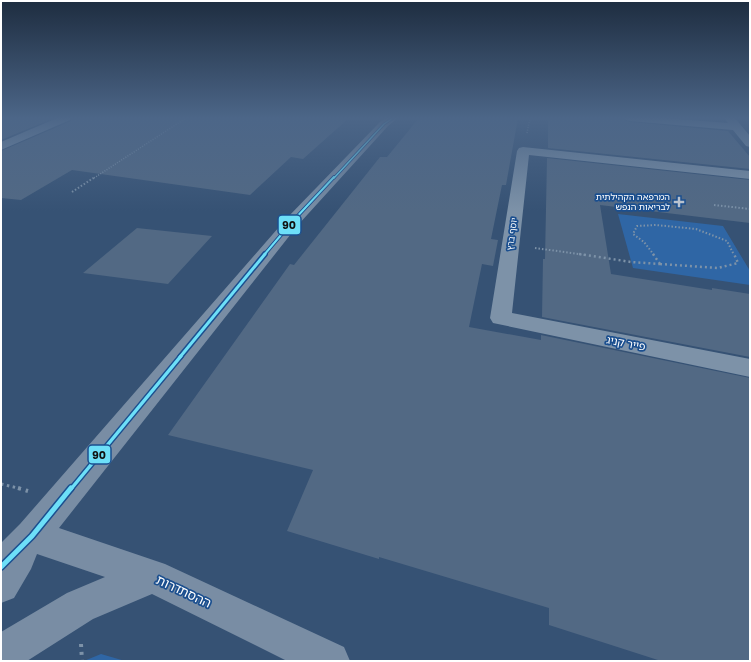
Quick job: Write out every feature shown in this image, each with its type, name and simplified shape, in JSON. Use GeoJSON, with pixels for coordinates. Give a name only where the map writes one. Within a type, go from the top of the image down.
{"type":"FeatureCollection","features":[{"type":"Feature","properties":{"kind":"street"},"geometry":{"type":"LineString","coordinates":[[1,567],[32,536],[292,222],[361,149]]}},
{"type":"Feature","properties":{"kind":"street","name":"יוסף ברץ"},"geometry":{"type":"LineString","coordinates":[[501,318],[523,151],[750,175]]}},
{"type":"Feature","properties":{"kind":"street","name":"פייר קניג"},"geometry":{"type":"LineString","coordinates":[[501,318],[750,368]]}},
{"type":"Feature","properties":{"kind":"street"},"geometry":{"type":"LineString","coordinates":[[1,585],[32,536]]}},
{"type":"Feature","properties":{"kind":"street","name":"ההסתדרות"},"geometry":{"type":"LineString","coordinates":[[32,536],[153,576],[330,661]]}},
{"type":"Feature","properties":{"kind":"street"},"geometry":{"type":"LineString","coordinates":[[1,656],[22,641],[80,606],[153,576]]}},
{"type":"Feature","properties":{"kind":"path"},"geometry":{"type":"LineString","coordinates":[[72,192],[138,149]]}},
{"type":"Feature","properties":{"kind":"path"},"geometry":{"type":"LineString","coordinates":[[714,205],[750,209]]}},
{"type":"Feature","properties":{"kind":"path"},"geometry":{"type":"LineString","coordinates":[[511,244],[631,262],[660,264],[718,268],[738,263],[727,241],[696,229],[656,225],[637,226],[633,234],[644,242],[660,264]]}},
{"type":"Feature","properties":{"kind":"shaded area"},"geometry":{"type":"Polygon","coordinates":[[[618,214],[723,226],[750,271],[750,285],[633,268],[618,214]]]}},
{"type":"Feature","properties":{"kind":"shaded area"},"geometry":{"type":"Polygon","coordinates":[[[101,654],[125,661],[84,661],[101,654]]]}},
{"type":"Feature","properties":{"kind":"building"},"geometry":{"type":"Polygon","coordinates":[[[6,149],[314,149],[303,159],[291,157],[250,195],[72,170],[21,200],[1,198],[1,151],[6,149]]]}},
{"type":"Feature","properties":{"kind":"building"},"geometry":{"type":"Polygon","coordinates":[[[394,149],[512,149],[506,185],[502,185],[491,239],[498,240],[493,266],[482,264],[469,327],[541,340],[541,335],[750,378],[750,661],[661,661],[549,625],[549,608],[287,531],[313,470],[168,435],[290,264],[294,265],[380,157],[387,157],[394,149]]]}},
{"type":"Feature","properties":{"kind":"building"},"geometry":{"type":"Polygon","coordinates":[[[557,149],[743,149],[750,157],[750,169],[557,149]]]}},
{"type":"Feature","properties":{"kind":"building"},"geometry":{"type":"Polygon","coordinates":[[[547,158],[750,180],[750,223],[600,205],[611,274],[712,290],[712,288],[750,294],[750,357],[542,317],[547,158]]]}},
{"type":"Feature","properties":{"kind":"building"},"geometry":{"type":"Polygon","coordinates":[[[137,228],[212,236],[168,284],[83,273],[137,228]]]}},
{"type":"Feature","properties":{"kind":"transit line","name":"90"},"geometry":{"type":"LineString","coordinates":[[1,567],[32,536],[292,222],[361,149]]}},
{"type":"Feature","properties":{"kind":"place","name":"המרפאה הקהילתית לבריאות הנפש"},"geometry":{"type":"Point","coordinates":[679,202]}}]}
